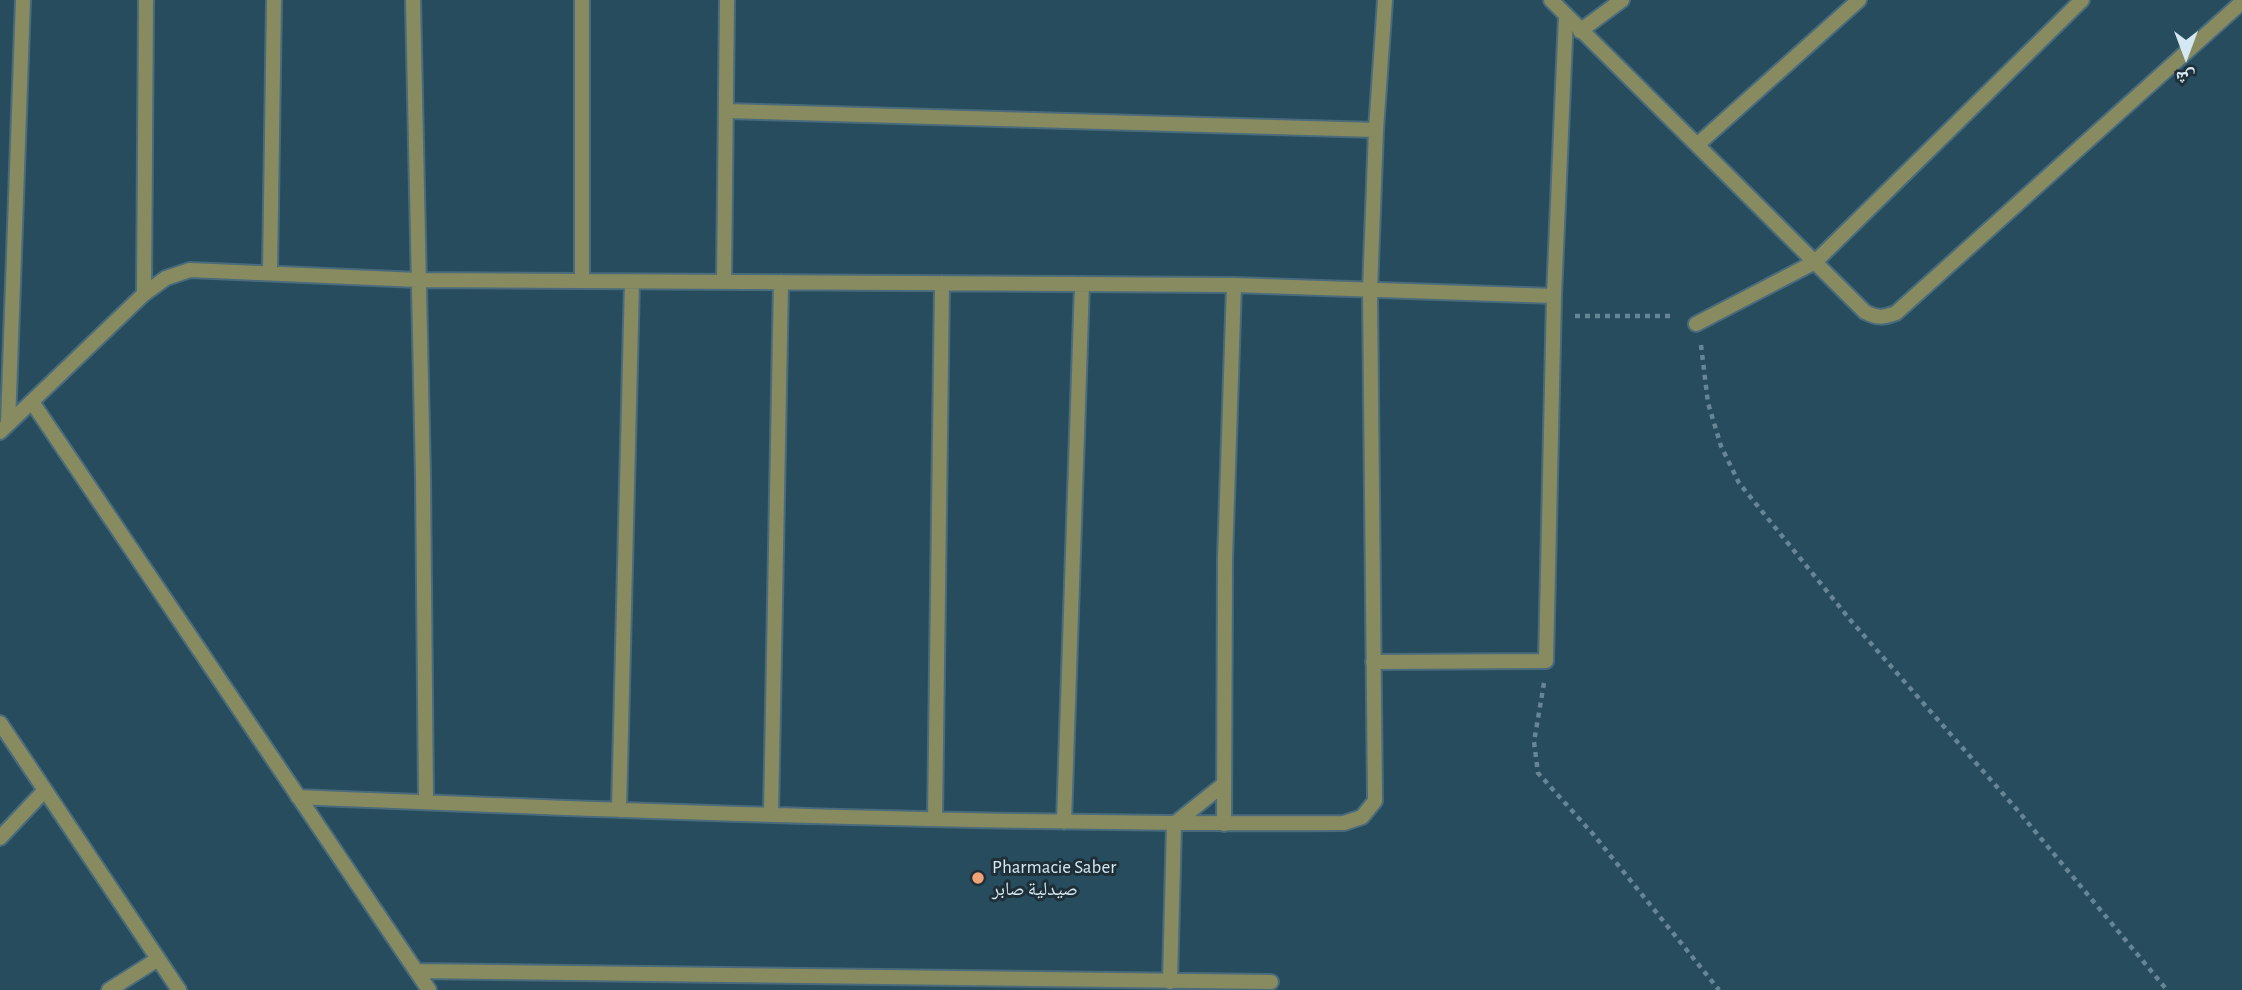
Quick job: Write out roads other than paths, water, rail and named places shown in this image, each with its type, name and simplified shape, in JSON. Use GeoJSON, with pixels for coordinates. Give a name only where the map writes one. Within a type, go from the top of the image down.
{"type":"FeatureCollection","features":[{"type":"Feature","properties":{"kind":"street"},"geometry":{"type":"LineString","coordinates":[[4,428],[23,0]]}},
{"type":"Feature","properties":{"kind":"street"},"geometry":{"type":"LineString","coordinates":[[144,294],[146,0]]}},
{"type":"Feature","properties":{"kind":"street"},"geometry":{"type":"LineString","coordinates":[[270,273],[274,0]]}},
{"type":"Feature","properties":{"kind":"street"},"geometry":{"type":"LineString","coordinates":[[413,0],[426,802]]}},
{"type":"Feature","properties":{"kind":"street"},"geometry":{"type":"LineString","coordinates":[[582,0],[582,281]]}},
{"type":"Feature","properties":{"kind":"street"},"geometry":{"type":"LineString","coordinates":[[723,282],[727,0]]}},
{"type":"Feature","properties":{"kind":"street"},"geometry":{"type":"LineString","coordinates":[[298,797],[619,810],[1064,822],[1344,823],[1362,817],[1375,801],[1370,290],[1376,130],[1385,0]]}},
{"type":"Feature","properties":{"kind":"street"},"geometry":{"type":"LineString","coordinates":[[1551,0],[1865,312],[1877,318],[1896,313],[2242,2]]}},
{"type":"Feature","properties":{"kind":"street"},"geometry":{"type":"LineString","coordinates":[[1580,31],[1622,0]]}},
{"type":"Feature","properties":{"kind":"street"},"geometry":{"type":"LineString","coordinates":[[1838,20],[1840,0]]}},
{"type":"Feature","properties":{"kind":"street"},"geometry":{"type":"LineString","coordinates":[[1697,145],[1859,0]]}},
{"type":"Feature","properties":{"kind":"street"},"geometry":{"type":"LineString","coordinates":[[1696,324],[1815,262],[2082,0]]}},
{"type":"Feature","properties":{"kind":"street"},"geometry":{"type":"LineString","coordinates":[[1373,662],[1546,661],[1553,316],[1566,16]]}},
{"type":"Feature","properties":{"kind":"street"},"geometry":{"type":"LineString","coordinates":[[727,111],[1376,130]]}},
{"type":"Feature","properties":{"kind":"street"},"geometry":{"type":"LineString","coordinates":[[4,428],[144,294],[166,278],[190,270],[418,280],[1234,285],[1554,296]]}},
{"type":"Feature","properties":{"kind":"street"},"geometry":{"type":"LineString","coordinates":[[619,810],[632,282]]}},
{"type":"Feature","properties":{"kind":"street"},"geometry":{"type":"LineString","coordinates":[[771,814],[781,282]]}},
{"type":"Feature","properties":{"kind":"street"},"geometry":{"type":"LineString","coordinates":[[935,819],[942,283]]}},
{"type":"Feature","properties":{"kind":"street"},"geometry":{"type":"LineString","coordinates":[[1064,822],[1082,284]]}},
{"type":"Feature","properties":{"kind":"street"},"geometry":{"type":"LineString","coordinates":[[1224,824],[1226,559],[1234,285]]}},
{"type":"Feature","properties":{"kind":"street"},"geometry":{"type":"LineString","coordinates":[[32,402],[429,990]]}},
{"type":"Feature","properties":{"kind":"street"},"geometry":{"type":"LineString","coordinates":[[0,723],[179,990]]}},
{"type":"Feature","properties":{"kind":"street"},"geometry":{"type":"LineString","coordinates":[[1170,982],[1174,824],[1224,784]]}},
{"type":"Feature","properties":{"kind":"street"},"geometry":{"type":"LineString","coordinates":[[0,838],[45,790]]}},
{"type":"Feature","properties":{"kind":"street"},"geometry":{"type":"LineString","coordinates":[[109,990],[158,958]]}},
{"type":"Feature","properties":{"kind":"street"},"geometry":{"type":"LineString","coordinates":[[416,971],[1144,986],[1170,982],[1270,982]]}},
{"type":"Feature","properties":{"kind":"place","name":"Pharmacie Saber صيدلية صابر"},"geometry":{"type":"Point","coordinates":[978,878]}}]}
